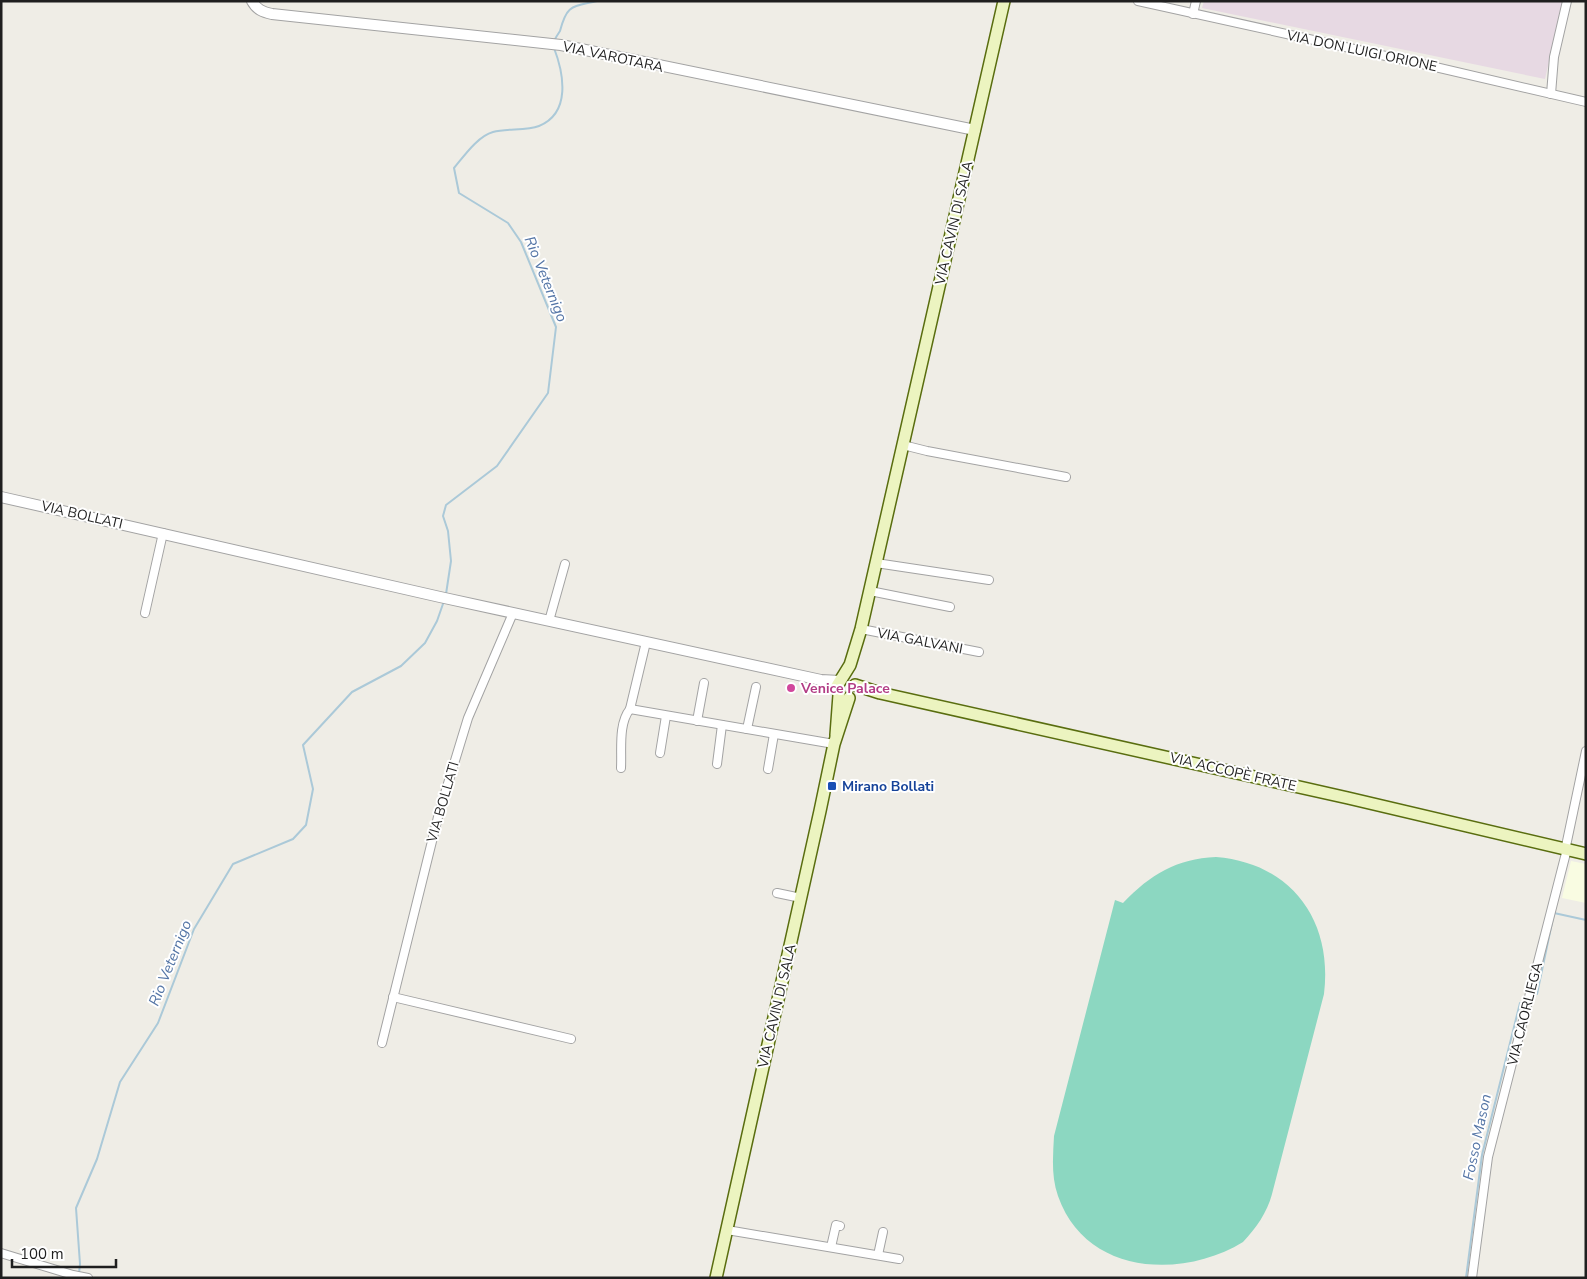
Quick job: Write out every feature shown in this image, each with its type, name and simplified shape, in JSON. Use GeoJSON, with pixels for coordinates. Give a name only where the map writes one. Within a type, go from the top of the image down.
{"type":"FeatureCollection","features":[{"type":"Feature","properties":{"kind":"main road","name":"VIA CAVIN DI SALA"},"geometry":{"type":"LineString","coordinates":[[716,1278],[846,688],[870,591],[1004,1]]}},
{"type":"Feature","properties":{"kind":"main road","name":"VIA ACCOPÈ FRATE"},"geometry":{"type":"LineString","coordinates":[[846,688],[880,693],[1348,798],[1586,854]]}},
{"type":"Feature","properties":{"kind":"street","name":"VIA VAROTARA"},"geometry":{"type":"LineString","coordinates":[[252,1],[262,12],[272,14],[556,45],[975,130]]}},
{"type":"Feature","properties":{"kind":"street","name":"VIA DON LUIGI ORIONE"},"geometry":{"type":"LineString","coordinates":[[1138,1],[1586,102]]}},
{"type":"Feature","properties":{"kind":"street"},"geometry":{"type":"LineString","coordinates":[[1193,14],[1196,1]]}},
{"type":"Feature","properties":{"kind":"street"},"geometry":{"type":"LineString","coordinates":[[1551,94],[1554,57],[1567,1]]}},
{"type":"Feature","properties":{"kind":"street"},"geometry":{"type":"LineString","coordinates":[[903,445],[1066,476]]}},
{"type":"Feature","properties":{"kind":"street","name":"VIA BOLLATI"},"geometry":{"type":"LineString","coordinates":[[1,497],[444,598],[821,680],[846,688]]}},
{"type":"Feature","properties":{"kind":"street"},"geometry":{"type":"LineString","coordinates":[[145,613],[163,534]]}},
{"type":"Feature","properties":{"kind":"street"},"geometry":{"type":"LineString","coordinates":[[876,563],[989,580]]}},
{"type":"Feature","properties":{"kind":"street"},"geometry":{"type":"LineString","coordinates":[[549,621],[565,564]]}},
{"type":"Feature","properties":{"kind":"street"},"geometry":{"type":"LineString","coordinates":[[870,591],[950,607]]}},
{"type":"Feature","properties":{"kind":"street","name":"VIA BOLLATI"},"geometry":{"type":"LineString","coordinates":[[382,1043],[438,813],[468,718],[513,613]]}},
{"type":"Feature","properties":{"kind":"street","name":"VIA GALVANI"},"geometry":{"type":"LineString","coordinates":[[861,629],[979,652]]}},
{"type":"Feature","properties":{"kind":"street"},"geometry":{"type":"LineString","coordinates":[[621,768],[623,726],[625,716],[630,709],[646,642]]}},
{"type":"Feature","properties":{"kind":"street"},"geometry":{"type":"LineString","coordinates":[[697,721],[704,683]]}},
{"type":"Feature","properties":{"kind":"street"},"geometry":{"type":"LineString","coordinates":[[747,729],[756,686]]}},
{"type":"Feature","properties":{"kind":"street"},"geometry":{"type":"LineString","coordinates":[[630,709],[774,734],[835,739]]}},
{"type":"Feature","properties":{"kind":"street"},"geometry":{"type":"LineString","coordinates":[[660,753],[666,716]]}},
{"type":"Feature","properties":{"kind":"street"},"geometry":{"type":"LineString","coordinates":[[716,764],[722,725]]}},
{"type":"Feature","properties":{"kind":"street"},"geometry":{"type":"LineString","coordinates":[[768,769],[774,734]]}},
{"type":"Feature","properties":{"kind":"street","name":"VIA CAORLIEGA"},"geometry":{"type":"LineString","coordinates":[[1472,1278],[1488,1157],[1566,849],[1586,752]]}},
{"type":"Feature","properties":{"kind":"street"},"geometry":{"type":"LineString","coordinates":[[777,893],[801,898]]}},
{"type":"Feature","properties":{"kind":"street"},"geometry":{"type":"LineString","coordinates":[[393,997],[571,1039]]}},
{"type":"Feature","properties":{"kind":"street"},"geometry":{"type":"LineString","coordinates":[[831,1247],[836,1225],[840,1226]]}},
{"type":"Feature","properties":{"kind":"street"},"geometry":{"type":"LineString","coordinates":[[727,1230],[899,1259]]}},
{"type":"Feature","properties":{"kind":"street"},"geometry":{"type":"LineString","coordinates":[[878,1255],[883,1232]]}},
{"type":"Feature","properties":{"kind":"street"},"geometry":{"type":"LineString","coordinates":[[1,1253],[80,1277]]}},
{"type":"Feature","properties":{"kind":"shaded area"},"geometry":{"type":"Polygon","coordinates":[[[1204,1],[1563,1],[1545,79],[1202,8],[1204,1]]]}},
{"type":"Feature","properties":{"kind":"shaded area"},"geometry":{"type":"Polygon","coordinates":[[[1571,861],[1586,864],[1586,903],[1562,898],[1571,861]]]}},
{"type":"Feature","properties":{"kind":"green space"},"geometry":{"type":"Polygon","coordinates":[[[1216,857],[1243,862],[1266,871],[1286,883],[1302,900],[1314,920],[1321,942],[1325,967],[1324,994],[1272,1194],[1257,1226],[1243,1242],[1219,1254],[1193,1262],[1165,1265],[1138,1263],[1113,1255],[1090,1242],[1072,1222],[1058,1196],[1054,1181],[1054,1136],[1115,900],[1123,903],[1154,876],[1176,865],[1202,858],[1216,857]]]}},
{"type":"Feature","properties":{"kind":"waterway","name":"Rio Veternigo"},"geometry":{"type":"LineString","coordinates":[[554,41],[568,11],[576,6],[597,1]]}},
{"type":"Feature","properties":{"kind":"waterway","name":"Rio Veternigo"},"geometry":{"type":"LineString","coordinates":[[446,594],[451,561],[448,531],[443,516],[446,505],[497,466],[548,393],[556,327],[521,242],[508,223],[459,193],[454,168],[472,147],[487,134],[539,126],[549,120],[556,112],[562,92],[562,81],[558,58],[554,48]]}},
{"type":"Feature","properties":{"kind":"waterway","name":"Rio Veternigo"},"geometry":{"type":"LineString","coordinates":[[79,1273],[76,1208],[97,1159],[120,1082],[158,1023],[194,929],[233,864],[293,839],[306,825],[313,789],[303,745],[352,692],[401,666],[425,643],[437,621],[444,601]]}},
{"type":"Feature","properties":{"kind":"waterway","name":"Fosso Mason"},"geometry":{"type":"LineString","coordinates":[[1537,994],[1554,913],[1586,920]]}},
{"type":"Feature","properties":{"kind":"waterway","name":"Fosso Mason"},"geometry":{"type":"LineString","coordinates":[[1466,1278],[1482,1155],[1520,1003]]}},
{"type":"Feature","properties":{"kind":"place","name":"Venice Palace"},"geometry":{"type":"Point","coordinates":[791,688]}},
{"type":"Feature","properties":{"kind":"place","name":"Mirano Bollati"},"geometry":{"type":"Point","coordinates":[832,786]}}]}
